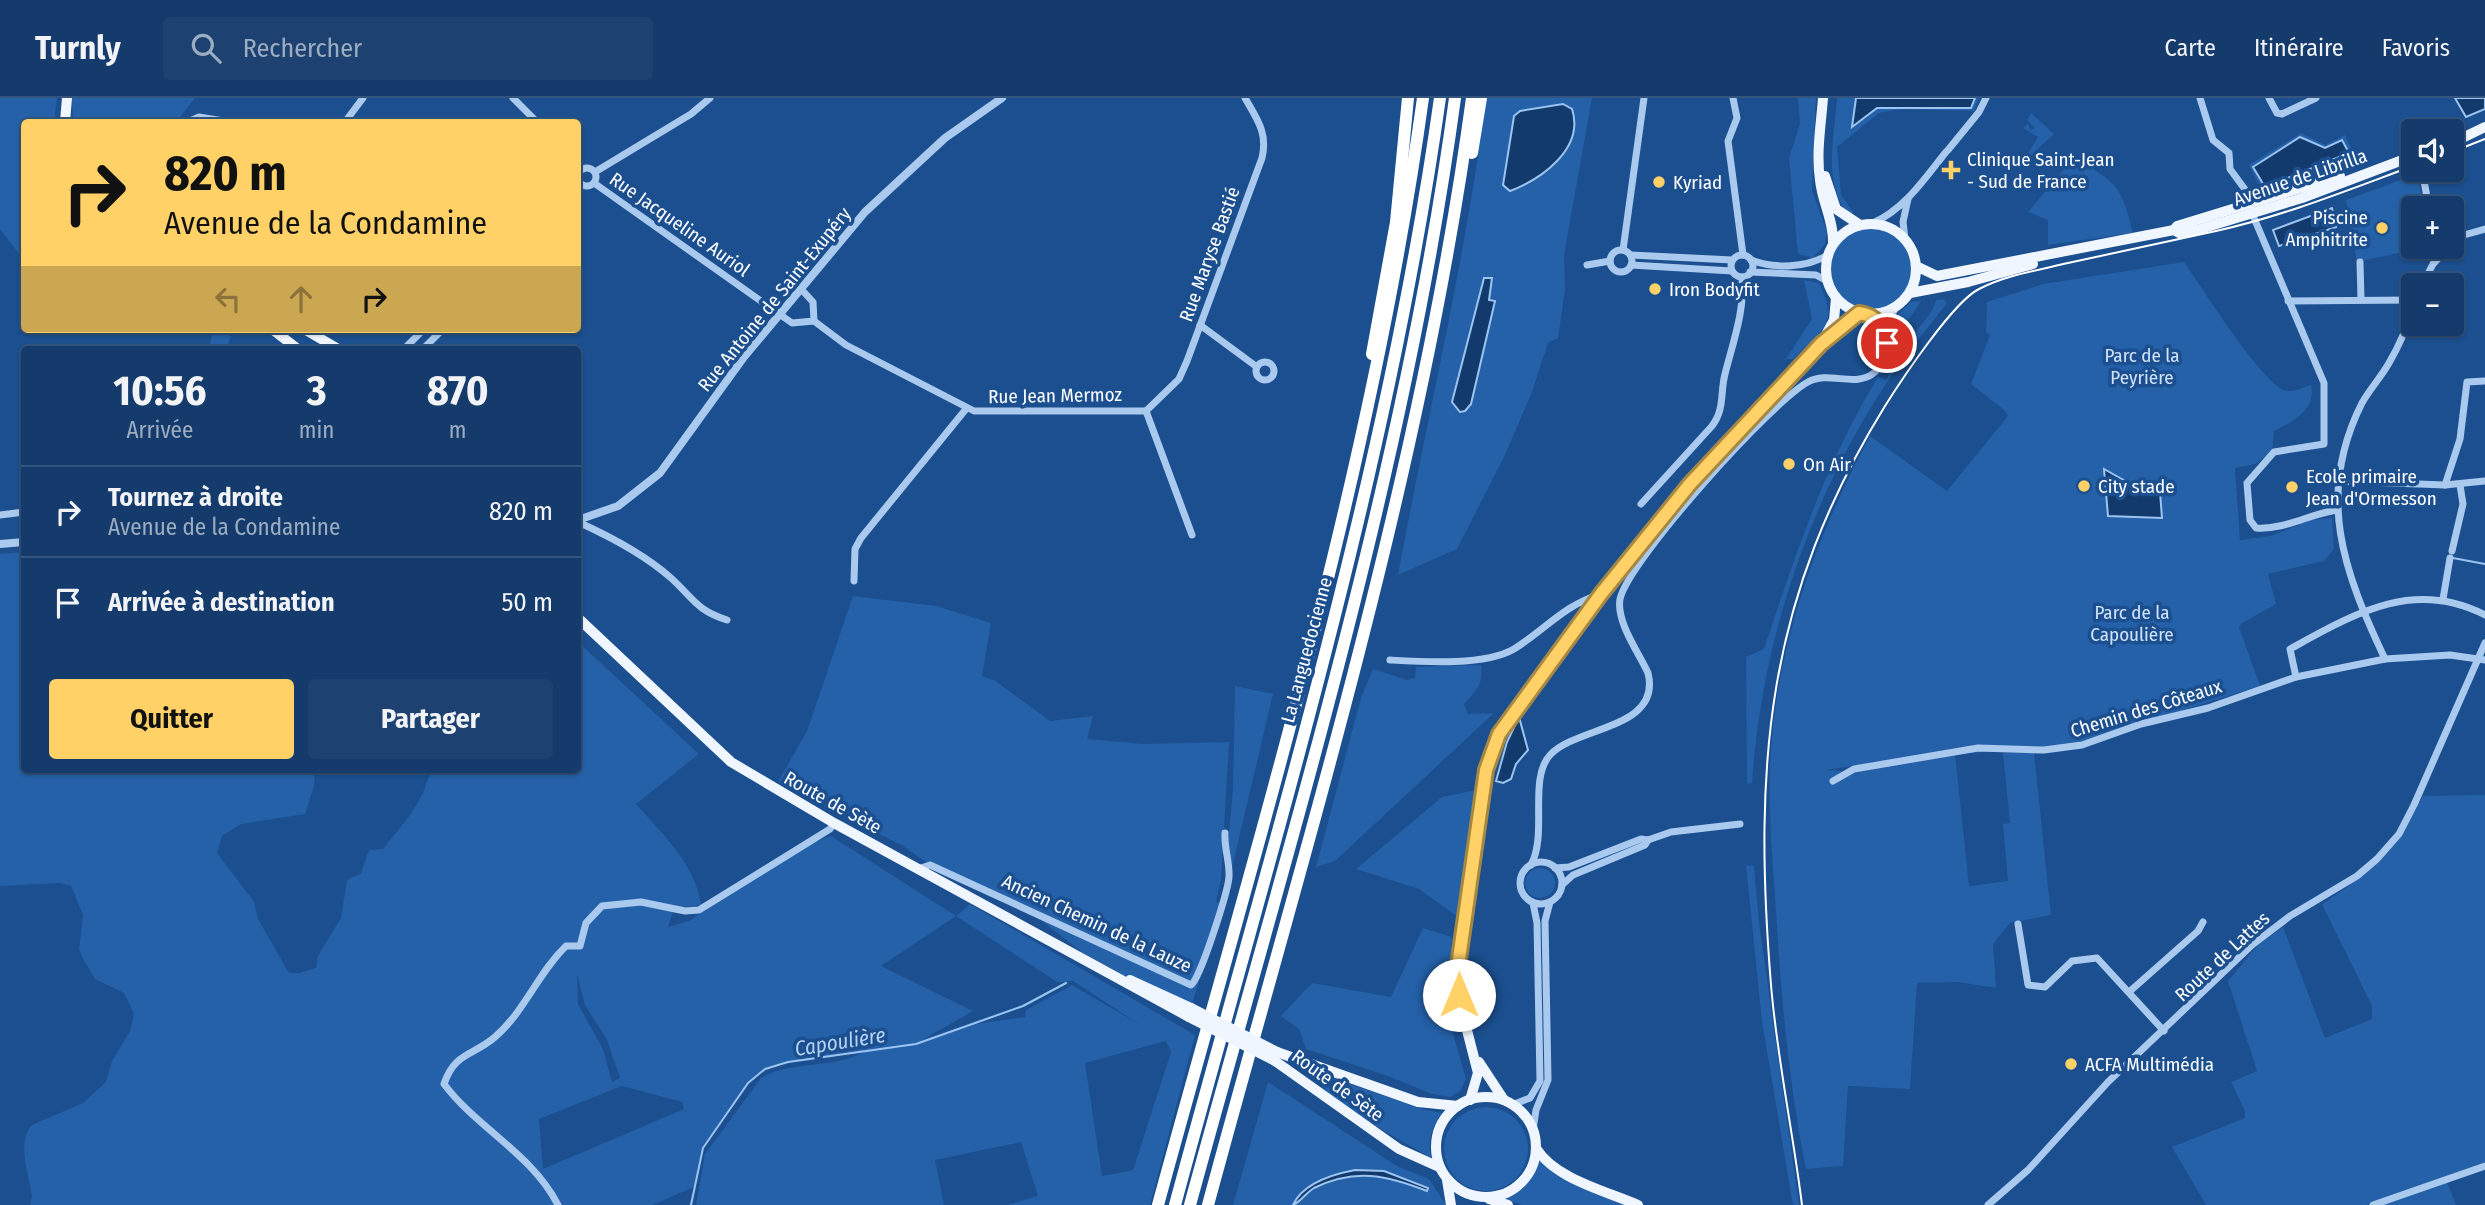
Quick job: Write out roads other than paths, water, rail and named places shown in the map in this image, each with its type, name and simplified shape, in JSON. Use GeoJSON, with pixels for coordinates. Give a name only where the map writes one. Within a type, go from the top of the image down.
{"type":"FeatureCollection","features":[{"type":"Feature","properties":{"kind":"highway"},"geometry":{"type":"LineString","coordinates":[[1351,489],[1395,222],[1408,98]]}},
{"type":"Feature","properties":{"kind":"highway"},"geometry":{"type":"LineString","coordinates":[[1158,1205],[1351,489],[1387,321],[1423,98]]}},
{"type":"Feature","properties":{"kind":"highway","name":"La Languedocienne"},"geometry":{"type":"LineString","coordinates":[[1175,1205],[1373,469],[1412,275],[1440,98]]}},
{"type":"Feature","properties":{"kind":"highway","name":"La Languedocienne"},"geometry":{"type":"LineString","coordinates":[[1190,1205],[1376,518],[1424,296],[1455,98]]}},
{"type":"Feature","properties":{"kind":"highway"},"geometry":{"type":"LineString","coordinates":[[1439,303],[1472,98]]}},
{"type":"Feature","properties":{"kind":"highway"},"geometry":{"type":"LineString","coordinates":[[1208,1205],[1386,547],[1456,237],[1481,98]]}},
{"type":"Feature","properties":{"kind":"main road"},"geometry":{"type":"LineString","coordinates":[[65,119],[67,98]]}},
{"type":"Feature","properties":{"kind":"main road"},"geometry":{"type":"LineString","coordinates":[[1821,344],[1834,320],[1836,298],[1827,281],[1828,255],[1833,243],[1831,220],[1823,201],[1819,178],[1823,98]]}},
{"type":"Feature","properties":{"kind":"main road"},"geometry":{"type":"LineString","coordinates":[[1828,98],[1825,177],[1836,209],[1860,225]]}},
{"type":"Feature","properties":{"kind":"main road"},"geometry":{"type":"LineString","coordinates":[[2464,132],[2485,127]]}},
{"type":"Feature","properties":{"kind":"main road"},"geometry":{"type":"LineString","coordinates":[[2464,138],[2485,127]]}},
{"type":"Feature","properties":{"kind":"main road","name":"Avenue de Librilla"},"geometry":{"type":"LineString","coordinates":[[2197,230],[2207,223],[2252,211],[2401,154]]}},
{"type":"Feature","properties":{"kind":"main road","name":"Avenue de Librilla"},"geometry":{"type":"LineString","coordinates":[[2174,230],[2179,233],[2197,230],[2401,163]]}},
{"type":"Feature","properties":{"kind":"main road","name":"Avenue de Librilla"},"geometry":{"type":"LineString","coordinates":[[1910,293],[2076,248],[2081,250],[2252,211]]}},
{"type":"Feature","properties":{"kind":"main road"},"geometry":{"type":"LineString","coordinates":[[1470,1100],[1478,1082],[1476,1056],[1460,1003],[1458,976],[1486,770],[1499,734],[1601,594],[1690,484],[1821,344],[1865,314],[1895,308],[1910,293],[1916,266],[1913,251],[1905,239],[1886,226],[1873,223],[1860,225],[1850,229],[1833,243]]}},
{"type":"Feature","properties":{"kind":"main road","name":"Avenue de Librilla"},"geometry":{"type":"LineString","coordinates":[[1916,266],[1937,276],[1967,277]]}},
{"type":"Feature","properties":{"kind":"main road"},"geometry":{"type":"LineString","coordinates":[[1836,298],[1865,314]]}},
{"type":"Feature","properties":{"kind":"main road"},"geometry":{"type":"LineString","coordinates":[[277,333],[294,346]]}},
{"type":"Feature","properties":{"kind":"main road"},"geometry":{"type":"LineString","coordinates":[[311,333],[333,346]]}},
{"type":"Feature","properties":{"kind":"main road","name":"Route de Sète"},"geometry":{"type":"LineString","coordinates":[[581,621],[714,749],[761,782],[834,823],[1105,970],[1276,1056],[1427,1105],[1458,1105]]}},
{"type":"Feature","properties":{"kind":"main road","name":"Route de Sète"},"geometry":{"type":"LineString","coordinates":[[1276,1056],[1389,1143],[1418,1160],[1440,1167]]}},
{"type":"Feature","properties":{"kind":"main road"},"geometry":{"type":"LineString","coordinates":[[1464,1205],[1479,1197],[1509,1192],[1520,1184],[1534,1161],[1536,1148],[1533,1130],[1525,1116],[1508,1102],[1476,1056]]}},
{"type":"Feature","properties":{"kind":"main road"},"geometry":{"type":"LineString","coordinates":[[1451,1205],[1447,1180],[1436,1154],[1440,1126],[1458,1105],[1470,1100],[1493,1097],[1508,1102]]}},
{"type":"Feature","properties":{"kind":"main road"},"geometry":{"type":"LineString","coordinates":[[1536,1148],[1541,1157],[1559,1169],[1638,1205]]}},
{"type":"Feature","properties":{"kind":"main road"},"geometry":{"type":"LineString","coordinates":[[1447,1180],[1456,1188],[1508,1205]]}},
{"type":"Feature","properties":{"kind":"street"},"geometry":{"type":"LineString","coordinates":[[347,119],[363,98]]}},
{"type":"Feature","properties":{"kind":"street"},"geometry":{"type":"LineString","coordinates":[[513,98],[534,119]]}},
{"type":"Feature","properties":{"kind":"street"},"geometry":{"type":"LineString","coordinates":[[595,172],[691,114],[710,98]]}},
{"type":"Feature","properties":{"kind":"street","name":"Rue Antoine de Saint-Exupéry"},"geometry":{"type":"LineString","coordinates":[[581,520],[618,506],[660,473],[738,365],[875,202],[945,138],[1002,98]]}},
{"type":"Feature","properties":{"kind":"street","name":"Rue Maryse Bastié"},"geometry":{"type":"LineString","coordinates":[[1146,411],[1179,379],[1266,143],[1264,131],[1245,98]]}},
{"type":"Feature","properties":{"kind":"street"},"geometry":{"type":"LineString","coordinates":[[1623,250],[1644,98]]}},
{"type":"Feature","properties":{"kind":"street"},"geometry":{"type":"LineString","coordinates":[[1733,98],[1737,118],[1728,141],[1743,255]]}},
{"type":"Feature","properties":{"kind":"street"},"geometry":{"type":"LineString","coordinates":[[1873,223],[1889,216],[1908,199],[1979,112],[1986,98]]}},
{"type":"Feature","properties":{"kind":"street"},"geometry":{"type":"LineString","coordinates":[[2200,98],[2213,139],[2229,153],[2230,169],[2246,194],[2244,202],[2252,211],[2324,383],[2324,444],[2277,450],[2270,456],[2247,483],[2250,520],[2256,528],[2272,528],[2291,524],[2306,516],[2337,510]]}},
{"type":"Feature","properties":{"kind":"street"},"geometry":{"type":"LineString","coordinates":[[2269,98],[2277,113],[2282,114],[2316,98]]}},
{"type":"Feature","properties":{"kind":"street"},"geometry":{"type":"LineString","coordinates":[[581,169],[588,168],[595,172]]}},
{"type":"Feature","properties":{"kind":"street"},"geometry":{"type":"LineString","coordinates":[[581,184],[587,186],[594,183],[595,172]]}},
{"type":"Feature","properties":{"kind":"street","name":"Rue Jacqueline Auriol"},"geometry":{"type":"LineString","coordinates":[[594,183],[781,315]]}},
{"type":"Feature","properties":{"kind":"street"},"geometry":{"type":"LineString","coordinates":[[1905,239],[1903,222],[1908,199]]}},
{"type":"Feature","properties":{"kind":"street"},"geometry":{"type":"LineString","coordinates":[[2464,235],[2485,229]]}},
{"type":"Feature","properties":{"kind":"street"},"geometry":{"type":"LineString","coordinates":[[1743,255],[1732,260],[1631,255],[1623,250],[1615,251],[1610,261],[1613,268],[1619,272],[1631,265],[1732,271],[1746,275],[1816,275],[1827,281]]}},
{"type":"Feature","properties":{"kind":"street"},"geometry":{"type":"LineString","coordinates":[[1631,255],[1631,265]]}},
{"type":"Feature","properties":{"kind":"street"},"geometry":{"type":"LineString","coordinates":[[1743,255],[1751,260],[1796,265],[1812,264],[1828,255]]}},
{"type":"Feature","properties":{"kind":"street"},"geometry":{"type":"LineString","coordinates":[[1732,260],[1732,271]]}},
{"type":"Feature","properties":{"kind":"street"},"geometry":{"type":"LineString","coordinates":[[1641,503],[1712,426],[1720,412],[1725,372],[1736,338],[1751,260]]}},
{"type":"Feature","properties":{"kind":"street"},"geometry":{"type":"LineString","coordinates":[[1587,265],[1610,261]]}},
{"type":"Feature","properties":{"kind":"street"},"geometry":{"type":"LineString","coordinates":[[2360,262],[2361,299]]}},
{"type":"Feature","properties":{"kind":"street"},"geometry":{"type":"LineString","coordinates":[[802,290],[813,302],[814,321]]}},
{"type":"Feature","properties":{"kind":"street"},"geometry":{"type":"LineString","coordinates":[[2288,301],[2401,300]]}},
{"type":"Feature","properties":{"kind":"street"},"geometry":{"type":"LineString","coordinates":[[1550,902],[1533,903],[1525,897],[1520,886],[1521,875],[1531,865],[1538,846],[1542,771],[1549,756],[1634,713],[1647,700],[1650,683],[1648,673],[1620,608],[1627,584],[1707,478],[1754,429],[1811,380],[1856,380],[1872,375],[1886,355],[1886,332],[1895,308]]}},
{"type":"Feature","properties":{"kind":"street"},"geometry":{"type":"LineString","coordinates":[[1865,314],[1886,332]]}},
{"type":"Feature","properties":{"kind":"street","name":"Rue Jean Mermoz"},"geometry":{"type":"LineString","coordinates":[[781,315],[792,323],[814,321],[846,345],[966,409],[996,414],[1146,411],[1192,535]]}},
{"type":"Feature","properties":{"kind":"street"},"geometry":{"type":"LineString","coordinates":[[1200,325],[1257,367]]}},
{"type":"Feature","properties":{"kind":"street"},"geometry":{"type":"LineString","coordinates":[[407,346],[420,333]]}},
{"type":"Feature","properties":{"kind":"street"},"geometry":{"type":"LineString","coordinates":[[426,346],[439,333]]}},
{"type":"Feature","properties":{"kind":"street"},"geometry":{"type":"LineString","coordinates":[[2385,659],[2348,572],[2337,510],[2338,481],[2353,424],[2389,363],[2401,336]]}},
{"type":"Feature","properties":{"kind":"street"},"geometry":{"type":"LineString","coordinates":[[2445,485],[2460,439],[2467,382],[2485,382]]}},
{"type":"Feature","properties":{"kind":"street"},"geometry":{"type":"LineString","coordinates":[[854,581],[855,549],[861,538],[966,409]]}},
{"type":"Feature","properties":{"kind":"street"},"geometry":{"type":"LineString","coordinates":[[2338,481],[2445,485],[2485,481]]}},
{"type":"Feature","properties":{"kind":"street"},"geometry":{"type":"LineString","coordinates":[[2443,599],[2463,504],[2460,485]]}},
{"type":"Feature","properties":{"kind":"street"},"geometry":{"type":"LineString","coordinates":[[0,515],[21,512]]}},
{"type":"Feature","properties":{"kind":"street"},"geometry":{"type":"LineString","coordinates":[[581,522],[608,536],[670,577],[705,613],[727,620]]}},
{"type":"Feature","properties":{"kind":"street"},"geometry":{"type":"LineString","coordinates":[[0,544],[21,542]]}},
{"type":"Feature","properties":{"kind":"street"},"geometry":{"type":"LineString","coordinates":[[1391,660],[1488,659],[1514,649],[1576,602],[1601,594]]}},
{"type":"Feature","properties":{"kind":"street"},"geometry":{"type":"LineString","coordinates":[[2296,677],[2290,649],[2363,612],[2406,599],[2443,599],[2485,615]]}},
{"type":"Feature","properties":{"kind":"street","name":"Route de Lattes"},"geometry":{"type":"LineString","coordinates":[[1987,1205],[2028,1170],[2108,1082],[2264,935],[2357,876],[2399,834],[2414,806],[2475,661],[2485,644]]}},
{"type":"Feature","properties":{"kind":"street","name":"Chemin des Côteaux"},"geometry":{"type":"LineString","coordinates":[[1833,781],[1854,769],[1978,748],[2044,750],[2082,745],[2141,724],[2208,708],[2296,677],[2385,659],[2450,656],[2475,661],[2485,660]]}},
{"type":"Feature","properties":{"kind":"street"},"geometry":{"type":"LineString","coordinates":[[558,1205],[527,1164],[453,1097],[444,1084],[449,1069],[457,1060],[493,1039],[528,1000],[549,963],[566,946],[580,946],[590,917],[602,906],[641,902],[685,911],[699,910],[830,829],[834,823]]}},
{"type":"Feature","properties":{"kind":"street"},"geometry":{"type":"LineString","coordinates":[[1531,865],[1544,863],[1555,868],[1569,866],[1642,838],[1648,840],[1671,832],[1741,824]]}},
{"type":"Feature","properties":{"kind":"street","name":"Ancien Chemin de la Lauze"},"geometry":{"type":"LineString","coordinates":[[918,869],[930,865],[1191,985],[1195,983],[1206,956],[1229,882],[1225,833]]}},
{"type":"Feature","properties":{"kind":"street"},"geometry":{"type":"LineString","coordinates":[[1533,1130],[1536,1110],[1548,1080],[1545,921],[1550,902],[1573,875],[1645,845],[1648,840]]}},
{"type":"Feature","properties":{"kind":"street"},"geometry":{"type":"LineString","coordinates":[[1538,846],[1544,863]]}},
{"type":"Feature","properties":{"kind":"street"},"geometry":{"type":"LineString","coordinates":[[1555,868],[1562,885]]}},
{"type":"Feature","properties":{"kind":"street"},"geometry":{"type":"LineString","coordinates":[[1508,1102],[1534,1095],[1540,1082],[1537,923],[1533,903]]}},
{"type":"Feature","properties":{"kind":"street"},"geometry":{"type":"LineString","coordinates":[[2129,992],[2198,931],[2203,922]]}},
{"type":"Feature","properties":{"kind":"street"},"geometry":{"type":"LineString","coordinates":[[2018,924],[2028,985],[2045,987],[2072,961],[2097,958],[2164,1031]]}},
{"type":"Feature","properties":{"kind":"street"},"geometry":{"type":"LineString","coordinates":[[2373,1205],[2485,1166]]}},
{"type":"Feature","properties":{"kind":"waterway"},"geometry":{"type":"LineString","coordinates":[[2453,558],[2485,564]]}},
{"type":"Feature","properties":{"kind":"waterway","name":"Capoulière"},"geometry":{"type":"LineString","coordinates":[[691,1205],[703,1148],[748,1083],[765,1069],[788,1062],[916,1044],[1023,1006],[1066,983]]}},
{"type":"Feature","properties":{"kind":"tram line"},"geometry":{"type":"LineString","coordinates":[[2464,147],[2485,139]]}},
{"type":"Feature","properties":{"kind":"tram line"},"geometry":{"type":"LineString","coordinates":[[1802,1205],[1771,985],[1764,828],[1768,755],[1777,685],[1792,615],[1814,547],[1845,477],[1885,406],[1942,325],[1968,297],[1989,284],[2011,276],[2241,225],[2316,202],[2401,170]]}},
{"type":"Feature","properties":{"kind":"place","name":"Clinique Saint-Jean - Sud de France"},"geometry":{"type":"Point","coordinates":[1951,170]}},
{"type":"Feature","properties":{"kind":"place","name":"Kyriad"},"geometry":{"type":"Point","coordinates":[1659,182]}},
{"type":"Feature","properties":{"kind":"place","name":"Piscine Amphitrite"},"geometry":{"type":"Point","coordinates":[2382,228]}},
{"type":"Feature","properties":{"kind":"place","name":"Iron Bodyfit"},"geometry":{"type":"Point","coordinates":[1655,289]}},
{"type":"Feature","properties":{"kind":"place","name":"On Air"},"geometry":{"type":"Point","coordinates":[1789,464]}},
{"type":"Feature","properties":{"kind":"place","name":"City stade"},"geometry":{"type":"Point","coordinates":[2084,486]}},
{"type":"Feature","properties":{"kind":"place","name":"Ecole primaire Jean d'Ormesson"},"geometry":{"type":"Point","coordinates":[2292,487]}},
{"type":"Feature","properties":{"kind":"place","name":"ACFA Multimédia"},"geometry":{"type":"Point","coordinates":[2071,1064]}},
{"type":"Feature","properties":{"kind":"park label","name":"Parc de la Peyrière"},"geometry":{"type":"Point","coordinates":[2142,366]}},
{"type":"Feature","properties":{"kind":"park label","name":"Parc de la Capoulière"},"geometry":{"type":"Point","coordinates":[2132,623]}}]}
